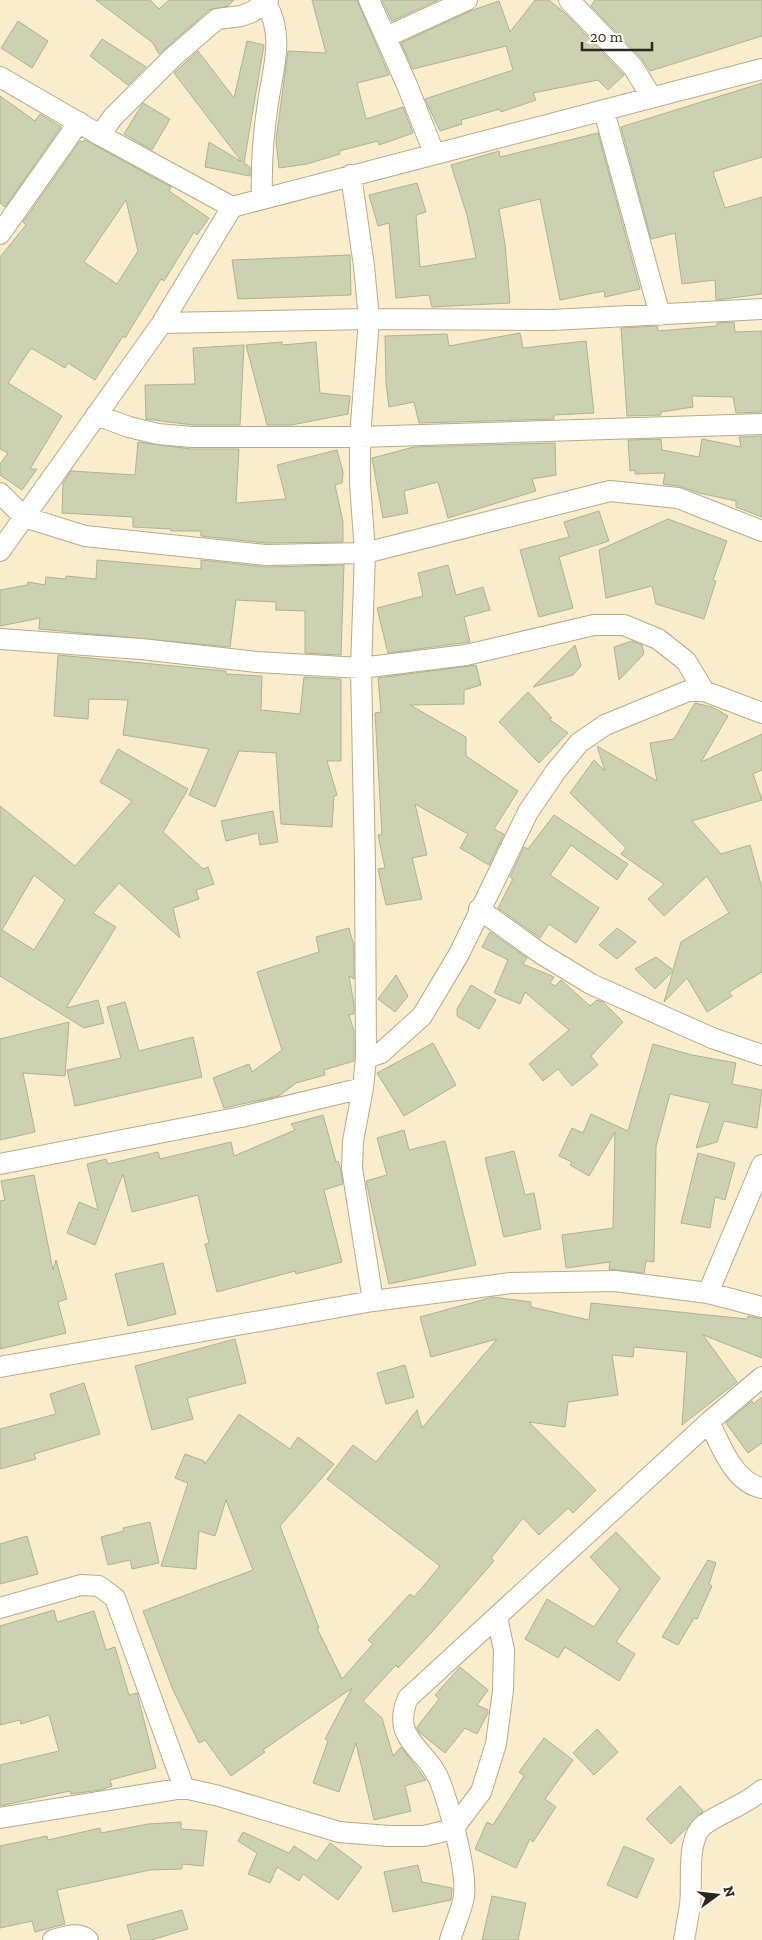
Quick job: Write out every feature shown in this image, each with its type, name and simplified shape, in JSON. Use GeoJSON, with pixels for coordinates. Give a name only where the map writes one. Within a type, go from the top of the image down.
{"type":"FeatureCollection","features":[{"type":"Feature","properties":{"kind":"street"},"geometry":{"type":"LineString","coordinates":[[369,0],[434,153]]}},
{"type":"Feature","properties":{"kind":"street"},"geometry":{"type":"LineString","coordinates":[[386,37],[467,0]]}},
{"type":"Feature","properties":{"kind":"street"},"geometry":{"type":"LineString","coordinates":[[569,0],[633,67],[652,96]]}},
{"type":"Feature","properties":{"kind":"street"},"geometry":{"type":"LineString","coordinates":[[100,135],[113,116],[173,57],[217,19],[241,16],[267,1],[275,18],[277,43],[261,172],[262,199]]}},
{"type":"Feature","properties":{"kind":"street"},"geometry":{"type":"LineString","coordinates":[[0,77],[100,135],[232,207],[434,153],[604,111],[652,96],[762,69]]}},
{"type":"Feature","properties":{"kind":"street"},"geometry":{"type":"LineString","coordinates":[[604,111],[660,315]]}},
{"type":"Feature","properties":{"kind":"street"},"geometry":{"type":"LineString","coordinates":[[0,234],[79,122]]}},
{"type":"Feature","properties":{"kind":"street"},"geometry":{"type":"LineString","coordinates":[[351,175],[364,266],[369,319],[360,438],[360,483],[365,554],[361,668],[365,855],[366,1058],[363,1088],[353,1141],[352,1168],[373,1301]]}},
{"type":"Feature","properties":{"kind":"street"},"geometry":{"type":"LineString","coordinates":[[0,550],[162,323],[232,207]]}},
{"type":"Feature","properties":{"kind":"street"},"geometry":{"type":"LineString","coordinates":[[162,323],[369,319],[552,320],[762,309]]}},
{"type":"Feature","properties":{"kind":"street"},"geometry":{"type":"LineString","coordinates":[[96,415],[129,427],[158,434],[192,437],[360,438],[762,424]]}},
{"type":"Feature","properties":{"kind":"street"},"geometry":{"type":"LineString","coordinates":[[0,493],[24,517],[85,536],[266,555],[365,554],[610,491],[678,498],[762,531]]}},
{"type":"Feature","properties":{"kind":"street"},"geometry":{"type":"LineString","coordinates":[[0,639],[141,649],[257,662],[361,668],[466,655],[594,625],[624,625],[658,639],[686,661],[704,691]]}},
{"type":"Feature","properties":{"kind":"street"},"geometry":{"type":"LineString","coordinates":[[366,1058],[381,1052],[422,1016],[459,954],[479,909],[528,812],[556,771],[580,743],[605,725],[646,706],[688,691],[704,691],[762,714]]}},
{"type":"Feature","properties":{"kind":"street"},"geometry":{"type":"LineString","coordinates":[[479,909],[540,953],[592,984],[712,1038],[762,1055]]}},
{"type":"Feature","properties":{"kind":"street"},"geometry":{"type":"LineString","coordinates":[[0,1164],[241,1117],[363,1088]]}},
{"type":"Feature","properties":{"kind":"street"},"geometry":{"type":"LineString","coordinates":[[708,1293],[762,1165]]}},
{"type":"Feature","properties":{"kind":"street"},"geometry":{"type":"LineString","coordinates":[[0,1368],[373,1301],[511,1284],[615,1281],[708,1293],[762,1307]]}},
{"type":"Feature","properties":{"kind":"street"},"geometry":{"type":"LineString","coordinates":[[450,1940],[464,1896],[462,1867],[442,1785],[425,1756],[405,1735],[401,1714],[408,1698],[709,1422],[762,1378]]}},
{"type":"Feature","properties":{"kind":"street"},"geometry":{"type":"LineString","coordinates":[[709,1422],[738,1474],[756,1487],[762,1488]]}},
{"type":"Feature","properties":{"kind":"street"},"geometry":{"type":"LineString","coordinates":[[0,1608],[81,1585],[99,1586],[115,1598],[184,1788]]}},
{"type":"Feature","properties":{"kind":"street"},"geometry":{"type":"LineString","coordinates":[[0,1818],[184,1788],[219,1796],[339,1832],[389,1836],[424,1836],[453,1829],[481,1792],[496,1744],[504,1650],[497,1617]]}},
{"type":"Feature","properties":{"kind":"street"},"geometry":{"type":"LineString","coordinates":[[684,1940],[690,1905],[693,1846],[696,1834],[704,1825],[748,1802],[762,1790]]}},
{"type":"Feature","properties":{"kind":"street"},"geometry":{"type":"LineString","coordinates":[[54,1940],[74,1935],[86,1937],[88,1940]]}},
{"type":"Feature","properties":{"kind":"building"},"geometry":{"type":"Polygon","coordinates":[[[96,0],[150,0],[159,9],[169,0],[234,0],[228,6],[209,10],[159,54],[153,43],[96,0]]]}},
{"type":"Feature","properties":{"kind":"building"},"geometry":{"type":"Polygon","coordinates":[[[312,0],[357,0],[389,75],[357,83],[366,119],[403,107],[413,133],[379,145],[378,141],[339,151],[340,154],[307,164],[279,168],[276,140],[288,51],[326,53],[312,0]]]}},
{"type":"Feature","properties":{"kind":"building"},"geometry":{"type":"Polygon","coordinates":[[[382,0],[438,0],[392,21],[382,0]]]}},
{"type":"Feature","properties":{"kind":"building"},"geometry":{"type":"Polygon","coordinates":[[[535,0],[549,0],[565,13],[624,75],[608,90],[598,80],[533,93],[536,100],[501,112],[500,109],[461,120],[462,124],[440,131],[425,99],[513,70],[506,46],[413,69],[401,43],[473,10],[499,1],[510,32],[535,0]]]}},
{"type":"Feature","properties":{"kind":"building"},"geometry":{"type":"Polygon","coordinates":[[[595,0],[762,0],[762,36],[650,71],[642,59],[591,6],[595,0]]]}},
{"type":"Feature","properties":{"kind":"building"},"geometry":{"type":"Polygon","coordinates":[[[18,21],[48,41],[32,68],[1,48],[18,21]]]}},
{"type":"Feature","properties":{"kind":"building"},"geometry":{"type":"Polygon","coordinates":[[[102,39],[146,67],[128,85],[90,56],[102,39]]]}},
{"type":"Feature","properties":{"kind":"building"},"geometry":{"type":"Polygon","coordinates":[[[247,41],[264,45],[244,163],[250,167],[250,176],[205,167],[209,142],[242,162],[174,73],[198,51],[234,98],[247,41]]]}},
{"type":"Feature","properties":{"kind":"building"},"geometry":{"type":"Polygon","coordinates":[[[762,83],[762,157],[713,172],[725,208],[762,197],[762,294],[716,300],[715,280],[682,284],[675,233],[651,239],[621,127],[762,83]]]}},
{"type":"Feature","properties":{"kind":"building"},"geometry":{"type":"Polygon","coordinates":[[[0,96],[35,121],[40,114],[61,127],[5,207],[0,203],[0,96]]]}},
{"type":"Feature","properties":{"kind":"building"},"geometry":{"type":"Polygon","coordinates":[[[143,103],[170,119],[152,150],[124,134],[143,103]]]}},
{"type":"Feature","properties":{"kind":"building"},"geometry":{"type":"Polygon","coordinates":[[[598,133],[640,289],[605,297],[604,291],[560,300],[540,199],[499,209],[505,244],[510,303],[432,307],[429,295],[396,298],[389,223],[378,226],[369,195],[417,183],[426,212],[416,215],[420,267],[476,258],[467,215],[451,165],[499,151],[500,157],[598,133]]]}},
{"type":"Feature","properties":{"kind":"building"},"geometry":{"type":"Polygon","coordinates":[[[85,140],[171,187],[169,191],[209,218],[197,235],[194,232],[164,281],[161,279],[125,338],[123,336],[95,380],[68,363],[65,368],[31,348],[8,383],[62,416],[30,469],[37,469],[22,490],[0,475],[0,464],[8,453],[0,449],[0,257],[26,225],[23,222],[80,141],[85,140]],[[126,200],[84,262],[117,284],[138,251],[126,200]]]}},
{"type":"Feature","properties":{"kind":"building"},"geometry":{"type":"Polygon","coordinates":[[[350,255],[351,295],[238,299],[232,260],[350,255]]]}},
{"type":"Feature","properties":{"kind":"building"},"geometry":{"type":"Polygon","coordinates":[[[734,322],[735,332],[762,331],[762,412],[736,413],[733,397],[692,396],[693,407],[661,412],[661,415],[627,416],[621,328],[657,326],[658,331],[717,326],[717,323],[734,322]]]}},
{"type":"Feature","properties":{"kind":"building"},"geometry":{"type":"Polygon","coordinates":[[[520,333],[523,348],[586,341],[594,413],[554,415],[554,419],[419,423],[414,402],[389,407],[386,383],[385,336],[447,334],[449,346],[520,333]]]}},
{"type":"Feature","properties":{"kind":"building"},"geometry":{"type":"Polygon","coordinates":[[[282,342],[282,345],[316,342],[320,393],[350,396],[348,414],[291,425],[267,425],[246,345],[282,342]]]}},
{"type":"Feature","properties":{"kind":"building"},"geometry":{"type":"Polygon","coordinates":[[[244,345],[240,425],[193,425],[146,419],[145,385],[195,384],[193,348],[244,345]]]}},
{"type":"Feature","properties":{"kind":"building"},"geometry":{"type":"Polygon","coordinates":[[[762,436],[762,517],[736,507],[736,501],[699,493],[679,486],[663,484],[665,473],[635,474],[635,470],[630,471],[628,440],[661,439],[662,450],[699,457],[702,439],[741,447],[739,437],[762,436]]]}},
{"type":"Feature","properties":{"kind":"building"},"geometry":{"type":"Polygon","coordinates":[[[138,442],[191,449],[239,449],[236,503],[286,499],[277,465],[337,450],[343,472],[342,483],[335,485],[343,522],[343,542],[266,543],[201,536],[201,531],[171,531],[171,529],[133,527],[133,517],[62,513],[63,483],[71,471],[135,475],[138,442]]]}},
{"type":"Feature","properties":{"kind":"building"},"geometry":{"type":"Polygon","coordinates":[[[555,443],[556,475],[532,479],[536,491],[448,518],[438,482],[404,491],[408,513],[383,518],[372,458],[414,447],[555,443]]]}},
{"type":"Feature","properties":{"kind":"building"},"geometry":{"type":"Polygon","coordinates":[[[599,511],[609,541],[559,557],[573,608],[539,617],[520,550],[569,537],[564,522],[599,511]]]}},
{"type":"Feature","properties":{"kind":"building"},"geometry":{"type":"Polygon","coordinates":[[[668,519],[727,541],[713,580],[716,581],[704,619],[656,604],[652,586],[606,598],[599,550],[668,519]]]}},
{"type":"Feature","properties":{"kind":"building"},"geometry":{"type":"Polygon","coordinates":[[[97,560],[201,569],[201,560],[266,567],[344,565],[341,655],[305,653],[305,611],[276,610],[276,602],[236,600],[230,647],[39,629],[40,618],[0,626],[0,590],[27,585],[28,582],[45,585],[46,577],[66,579],[66,576],[96,579],[97,560]]]}},
{"type":"Feature","properties":{"kind":"building"},"geometry":{"type":"Polygon","coordinates":[[[448,565],[456,595],[483,587],[490,610],[464,617],[470,642],[388,653],[377,608],[423,596],[418,573],[448,565]]]}},
{"type":"Feature","properties":{"kind":"building"},"geometry":{"type":"Polygon","coordinates":[[[632,641],[642,645],[644,654],[619,680],[614,647],[632,641]]]}},
{"type":"Feature","properties":{"kind":"building"},"geometry":{"type":"Polygon","coordinates":[[[575,645],[581,666],[573,675],[533,687],[575,645]]]}},
{"type":"Feature","properties":{"kind":"building"},"geometry":{"type":"Polygon","coordinates":[[[58,655],[226,671],[226,674],[262,676],[261,710],[300,714],[304,677],[341,679],[341,761],[327,761],[337,795],[334,796],[332,827],[281,824],[276,753],[239,751],[215,807],[189,795],[209,749],[123,735],[128,700],[89,699],[88,719],[54,716],[58,655]]]}},
{"type":"Feature","properties":{"kind":"building"},"geometry":{"type":"Polygon","coordinates":[[[476,665],[481,685],[464,690],[464,704],[410,705],[466,737],[466,756],[518,791],[494,829],[504,834],[489,865],[460,848],[468,834],[415,804],[427,855],[412,858],[422,899],[386,905],[378,869],[385,868],[378,835],[382,834],[375,713],[381,712],[378,678],[476,665]]]}},
{"type":"Feature","properties":{"kind":"building"},"geometry":{"type":"Polygon","coordinates":[[[528,692],[552,718],[549,719],[568,733],[539,763],[499,722],[528,692]]]}},
{"type":"Feature","properties":{"kind":"building"},"geometry":{"type":"Polygon","coordinates":[[[695,703],[712,707],[728,716],[701,762],[762,734],[762,770],[753,774],[762,800],[692,821],[721,854],[750,845],[762,888],[762,972],[729,992],[732,996],[707,1012],[687,978],[664,1002],[673,971],[655,989],[635,969],[656,957],[673,970],[681,942],[729,913],[707,876],[664,916],[648,899],[664,884],[621,854],[626,848],[570,793],[594,760],[605,771],[597,746],[657,781],[650,743],[674,739],[695,703]]]}},
{"type":"Feature","properties":{"kind":"building"},"geometry":{"type":"Polygon","coordinates":[[[118,749],[188,789],[163,832],[203,869],[208,867],[214,884],[196,890],[199,899],[173,908],[180,938],[119,883],[93,913],[116,927],[66,1008],[98,1000],[104,1023],[84,1028],[0,976],[0,806],[75,866],[132,801],[100,782],[118,749]],[[34,875],[2,930],[34,950],[65,900],[34,875]]]}},
{"type":"Feature","properties":{"kind":"building"},"geometry":{"type":"Polygon","coordinates":[[[273,811],[278,842],[260,845],[258,833],[226,841],[221,821],[273,811]]]}},
{"type":"Feature","properties":{"kind":"building"},"geometry":{"type":"Polygon","coordinates":[[[554,815],[628,864],[617,880],[571,845],[550,875],[599,908],[576,943],[549,924],[540,938],[498,908],[513,879],[510,877],[524,847],[528,849],[554,815]]]}},
{"type":"Feature","properties":{"kind":"building"},"geometry":{"type":"Polygon","coordinates":[[[349,928],[354,946],[354,979],[349,976],[354,1014],[349,1015],[354,1031],[354,1061],[324,1070],[325,1075],[296,1083],[279,1096],[224,1108],[213,1078],[249,1064],[252,1072],[282,1050],[257,972],[319,952],[316,937],[349,928]]]}},
{"type":"Feature","properties":{"kind":"building"},"geometry":{"type":"Polygon","coordinates":[[[617,928],[636,942],[617,959],[599,945],[617,928]]]}},
{"type":"Feature","properties":{"kind":"building"},"geometry":{"type":"Polygon","coordinates":[[[490,932],[527,958],[523,964],[554,977],[550,983],[555,986],[561,980],[590,1006],[597,1000],[603,1002],[623,1022],[591,1056],[598,1065],[572,1086],[558,1069],[543,1081],[529,1064],[569,1030],[525,992],[520,1004],[494,993],[508,960],[482,947],[490,932]]]}},
{"type":"Feature","properties":{"kind":"building"},"geometry":{"type":"Polygon","coordinates":[[[396,975],[408,996],[395,1012],[378,999],[396,975]]]}},
{"type":"Feature","properties":{"kind":"building"},"geometry":{"type":"Polygon","coordinates":[[[471,985],[496,1000],[479,1029],[457,1016],[457,1009],[471,985]]]}},
{"type":"Feature","properties":{"kind":"building"},"geometry":{"type":"Polygon","coordinates":[[[125,1002],[139,1051],[193,1037],[202,1077],[75,1106],[67,1070],[121,1058],[107,1007],[125,1002]]]}},
{"type":"Feature","properties":{"kind":"building"},"geometry":{"type":"Polygon","coordinates":[[[69,1022],[65,1076],[23,1073],[35,1132],[0,1140],[0,1039],[69,1022]]]}},
{"type":"Feature","properties":{"kind":"building"},"geometry":{"type":"Polygon","coordinates":[[[433,1043],[456,1085],[404,1116],[377,1073],[433,1043]]]}},
{"type":"Feature","properties":{"kind":"building"},"geometry":{"type":"Polygon","coordinates":[[[653,1044],[692,1055],[736,1063],[732,1084],[762,1090],[757,1128],[724,1121],[717,1142],[696,1148],[710,1103],[670,1094],[656,1146],[654,1262],[646,1261],[644,1273],[609,1269],[610,1262],[566,1268],[562,1235],[613,1228],[615,1132],[589,1176],[570,1165],[572,1162],[559,1156],[572,1128],[583,1133],[591,1114],[628,1131],[653,1044]]]}},
{"type":"Feature","properties":{"kind":"building"},"geometry":{"type":"Polygon","coordinates":[[[323,1115],[336,1162],[338,1161],[340,1167],[343,1184],[324,1190],[342,1262],[296,1274],[295,1271],[217,1292],[205,1244],[209,1243],[198,1195],[132,1212],[123,1174],[95,1245],[67,1233],[79,1202],[98,1210],[87,1164],[106,1159],[108,1164],[158,1152],[160,1159],[231,1142],[234,1156],[295,1130],[291,1124],[323,1115]]]}},
{"type":"Feature","properties":{"kind":"building"},"geometry":{"type":"Polygon","coordinates":[[[404,1130],[409,1150],[445,1141],[476,1265],[389,1284],[366,1181],[387,1175],[377,1138],[404,1130]]]}},
{"type":"Feature","properties":{"kind":"building"},"geometry":{"type":"Polygon","coordinates":[[[514,1151],[525,1195],[534,1193],[541,1229],[504,1237],[485,1158],[514,1151]]]}},
{"type":"Feature","properties":{"kind":"building"},"geometry":{"type":"Polygon","coordinates":[[[698,1153],[735,1163],[725,1200],[715,1197],[710,1228],[681,1223],[698,1153]]]}},
{"type":"Feature","properties":{"kind":"building"},"geometry":{"type":"Polygon","coordinates":[[[34,1175],[53,1270],[56,1260],[67,1299],[58,1302],[66,1333],[0,1349],[0,1201],[5,1200],[1,1181],[34,1175]]]}},
{"type":"Feature","properties":{"kind":"building"},"geometry":{"type":"Polygon","coordinates":[[[163,1263],[176,1314],[128,1326],[115,1274],[163,1263]]]}},
{"type":"Feature","properties":{"kind":"building"},"geometry":{"type":"Polygon","coordinates":[[[493,1297],[531,1302],[531,1307],[589,1320],[591,1303],[747,1319],[748,1316],[762,1319],[762,1358],[703,1335],[737,1382],[682,1425],[687,1352],[634,1347],[633,1357],[612,1355],[618,1395],[568,1402],[565,1427],[529,1422],[596,1490],[573,1513],[568,1508],[539,1535],[523,1518],[491,1558],[494,1561],[431,1633],[398,1668],[396,1665],[363,1701],[382,1718],[393,1756],[401,1747],[426,1780],[405,1786],[411,1811],[374,1820],[356,1743],[339,1792],[313,1783],[328,1741],[325,1739],[352,1688],[263,1750],[265,1752],[231,1776],[205,1740],[199,1743],[173,1690],[143,1611],[253,1570],[226,1500],[215,1536],[199,1531],[196,1569],[161,1566],[188,1483],[175,1478],[185,1454],[204,1461],[205,1464],[239,1414],[290,1449],[298,1437],[334,1464],[280,1526],[319,1628],[317,1628],[342,1679],[373,1644],[368,1640],[410,1594],[414,1597],[440,1566],[327,1479],[353,1445],[376,1462],[417,1410],[422,1428],[497,1339],[431,1357],[420,1317],[493,1297]]]}},
{"type":"Feature","properties":{"kind":"building"},"geometry":{"type":"Polygon","coordinates":[[[235,1339],[246,1383],[187,1398],[193,1419],[152,1430],[135,1366],[235,1339]]]}},
{"type":"Feature","properties":{"kind":"building"},"geometry":{"type":"Polygon","coordinates":[[[405,1365],[414,1397],[386,1404],[377,1373],[405,1365]]]}},
{"type":"Feature","properties":{"kind":"building"},"geometry":{"type":"Polygon","coordinates":[[[84,1383],[100,1434],[34,1454],[36,1459],[0,1469],[0,1429],[56,1414],[50,1394],[84,1383]]]}},
{"type":"Feature","properties":{"kind":"building"},"geometry":{"type":"Polygon","coordinates":[[[762,1397],[762,1443],[748,1453],[726,1423],[752,1401],[753,1404],[762,1397]]]}},
{"type":"Feature","properties":{"kind":"building"},"geometry":{"type":"Polygon","coordinates":[[[150,1522],[159,1563],[132,1569],[130,1560],[108,1565],[101,1537],[124,1531],[123,1528],[150,1522]]]}},
{"type":"Feature","properties":{"kind":"building"},"geometry":{"type":"Polygon","coordinates":[[[616,1532],[660,1578],[616,1642],[635,1654],[619,1681],[565,1647],[558,1658],[525,1639],[547,1599],[594,1627],[620,1589],[590,1557],[616,1532]]]}},
{"type":"Feature","properties":{"kind":"building"},"geometry":{"type":"Polygon","coordinates":[[[27,1536],[38,1574],[0,1584],[0,1544],[27,1536]]]}},
{"type":"Feature","properties":{"kind":"building"},"geometry":{"type":"Polygon","coordinates":[[[708,1560],[716,1563],[709,1584],[712,1586],[697,1619],[694,1618],[678,1645],[662,1637],[708,1560]]]}},
{"type":"Feature","properties":{"kind":"building"},"geometry":{"type":"Polygon","coordinates":[[[54,1610],[57,1622],[94,1611],[106,1650],[115,1647],[129,1695],[137,1693],[156,1768],[110,1780],[112,1786],[100,1790],[71,1794],[70,1791],[0,1806],[0,1765],[59,1751],[49,1715],[21,1724],[20,1720],[0,1725],[0,1626],[54,1610]]]}},
{"type":"Feature","properties":{"kind":"building"},"geometry":{"type":"Polygon","coordinates":[[[460,1667],[488,1690],[477,1705],[488,1710],[488,1713],[477,1734],[465,1728],[445,1753],[419,1732],[417,1727],[439,1699],[435,1695],[460,1667]]]}},
{"type":"Feature","properties":{"kind":"building"},"geometry":{"type":"Polygon","coordinates":[[[597,1729],[618,1752],[594,1775],[573,1753],[597,1729]]]}},
{"type":"Feature","properties":{"kind":"building"},"geometry":{"type":"Polygon","coordinates":[[[544,1738],[573,1760],[545,1799],[556,1807],[533,1842],[530,1839],[516,1868],[475,1849],[487,1822],[493,1825],[524,1776],[519,1772],[544,1738]]]}},
{"type":"Feature","properties":{"kind":"building"},"geometry":{"type":"Polygon","coordinates":[[[680,1786],[703,1811],[671,1844],[646,1819],[680,1786]]]}},
{"type":"Feature","properties":{"kind":"building"},"geometry":{"type":"Polygon","coordinates":[[[181,1822],[181,1829],[207,1831],[203,1866],[182,1864],[182,1869],[150,1870],[57,1890],[65,1924],[35,1932],[32,1921],[0,1928],[0,1846],[47,1836],[48,1840],[100,1828],[101,1833],[148,1824],[181,1822]]]}},
{"type":"Feature","properties":{"kind":"building"},"geometry":{"type":"Polygon","coordinates":[[[243,1832],[289,1853],[294,1846],[317,1861],[330,1843],[362,1867],[338,1900],[303,1874],[299,1881],[277,1867],[270,1883],[248,1874],[257,1853],[238,1841],[243,1832]]]}},
{"type":"Feature","properties":{"kind":"building"},"geometry":{"type":"Polygon","coordinates":[[[624,1846],[654,1859],[637,1898],[607,1885],[624,1846]]]}},
{"type":"Feature","properties":{"kind":"building"},"geometry":{"type":"Polygon","coordinates":[[[418,1865],[422,1882],[452,1888],[451,1900],[393,1912],[384,1872],[418,1865]]]}},
{"type":"Feature","properties":{"kind":"building"},"geometry":{"type":"Polygon","coordinates":[[[492,1896],[526,1903],[518,1940],[482,1940],[492,1896]]]}},
{"type":"Feature","properties":{"kind":"building"},"geometry":{"type":"Polygon","coordinates":[[[182,1910],[188,1929],[151,1940],[131,1940],[127,1925],[182,1910]]]}}]}
